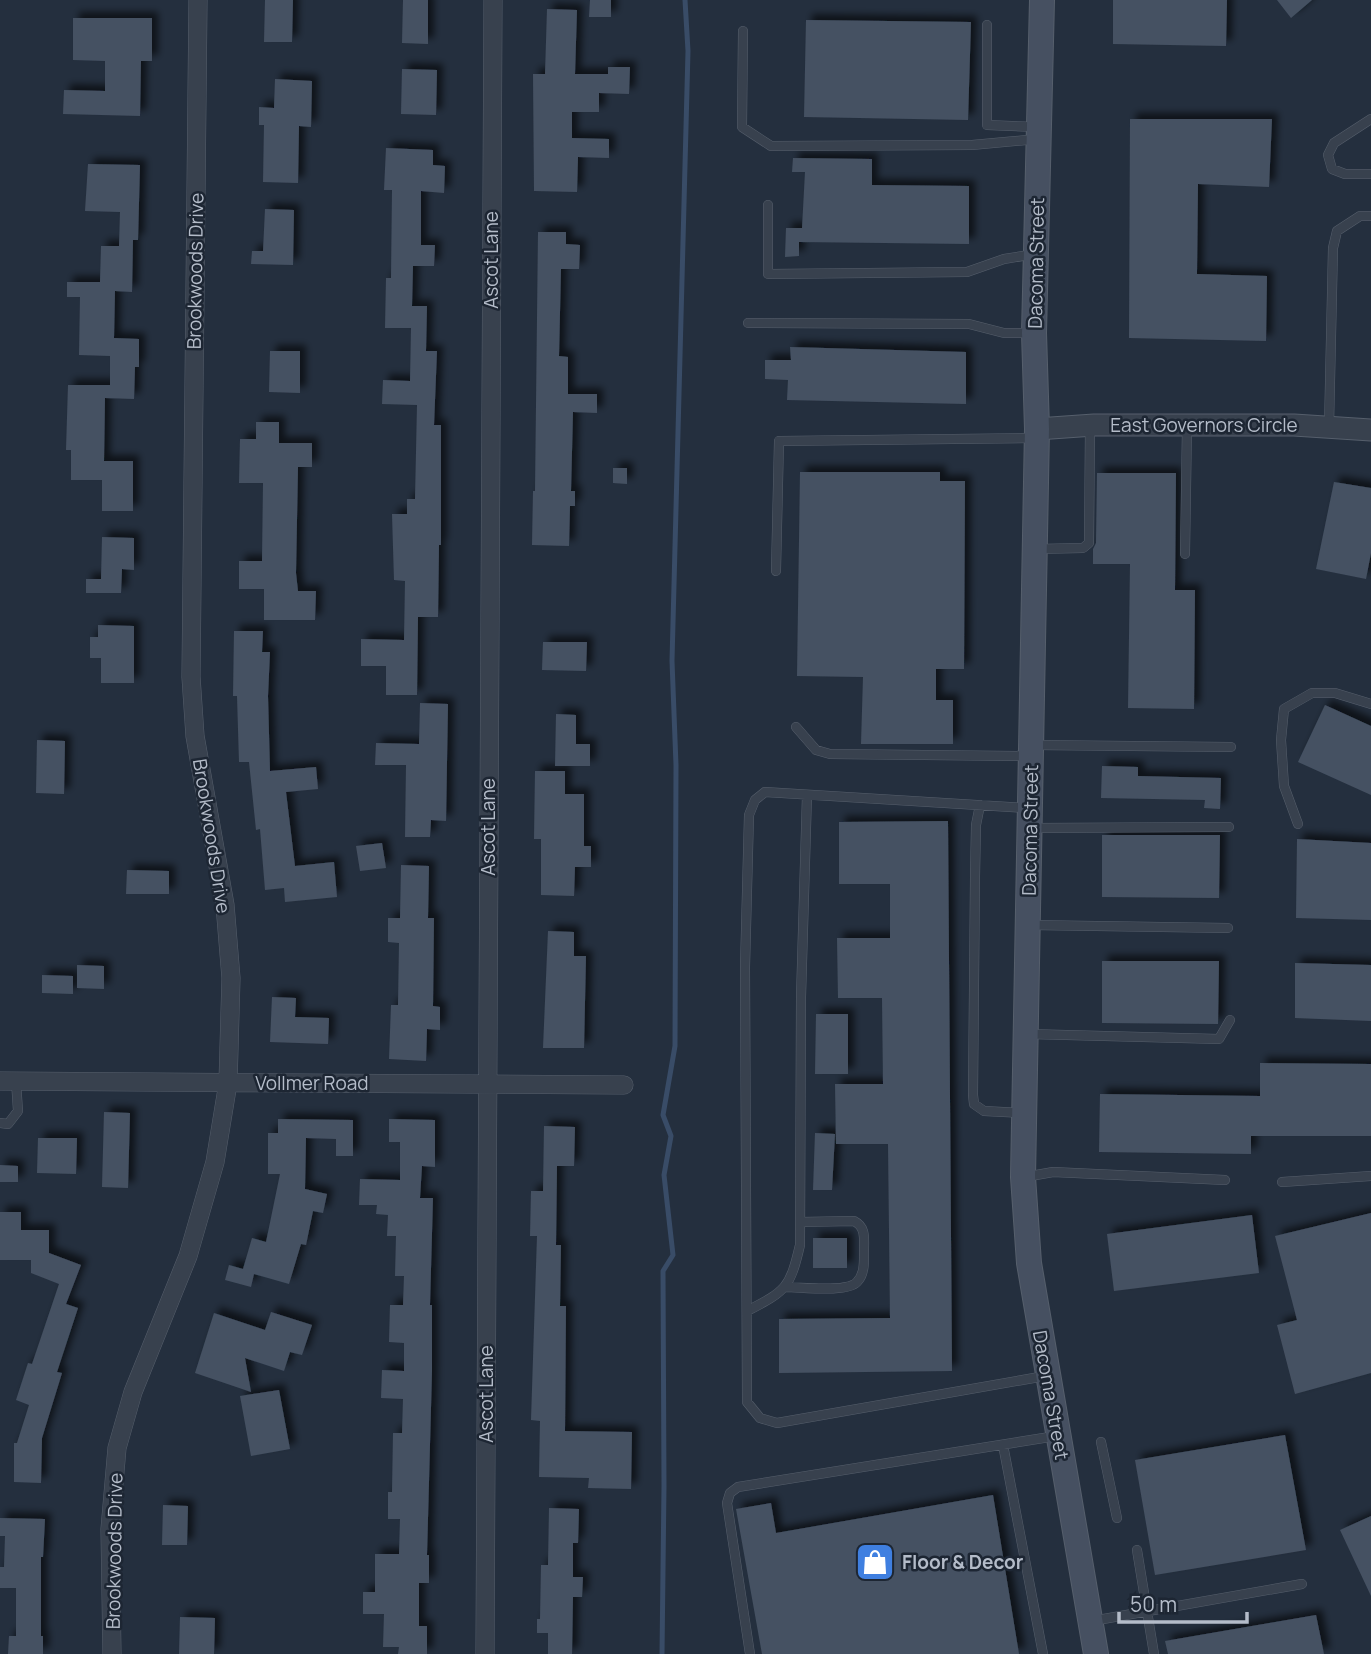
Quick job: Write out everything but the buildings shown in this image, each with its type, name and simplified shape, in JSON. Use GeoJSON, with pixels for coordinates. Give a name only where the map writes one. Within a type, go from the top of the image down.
{"type":"FeatureCollection","features":[{"type":"Feature","properties":{"kind":"main road","name":"Dacoma Street"},"geometry":{"type":"LineString","coordinates":[[1042,0],[1034,333],[1036,434],[1023,1177],[1028,1262],[1096,1654]]}},
{"type":"Feature","properties":{"kind":"street","name":"Brookwoods Drive"},"geometry":{"type":"LineString","coordinates":[[112,1654],[110,1530],[117,1448],[133,1392],[188,1256],[215,1162],[228,1083],[231,978],[225,905],[195,736],[191,677],[198,0]]}},
{"type":"Feature","properties":{"kind":"street","name":"Ascot Lane"},"geometry":{"type":"LineString","coordinates":[[485,1654],[493,0]]}},
{"type":"Feature","properties":{"kind":"street","name":"East Governors Circle"},"geometry":{"type":"LineString","coordinates":[[1036,434],[1090,425],[1294,425],[1371,430]]}},
{"type":"Feature","properties":{"kind":"street","name":"Vollmer Road"},"geometry":{"type":"LineString","coordinates":[[8,1081],[624,1085]]}},
{"type":"Feature","properties":{"kind":"lane"},"geometry":{"type":"LineString","coordinates":[[986,25],[987,125],[1039,133]]}},
{"type":"Feature","properties":{"kind":"lane"},"geometry":{"type":"LineString","coordinates":[[743,31],[742,127],[771,146],[972,145],[1039,133]]}},
{"type":"Feature","properties":{"kind":"lane"},"geometry":{"type":"LineString","coordinates":[[1371,119],[1334,143],[1328,155],[1332,169],[1345,174],[1371,174]]}},
{"type":"Feature","properties":{"kind":"lane"},"geometry":{"type":"LineString","coordinates":[[768,205],[768,274],[967,272],[1004,259],[1036,254]]}},
{"type":"Feature","properties":{"kind":"lane"},"geometry":{"type":"LineString","coordinates":[[1329,427],[1333,248],[1337,231],[1360,216],[1371,216]]}},
{"type":"Feature","properties":{"kind":"lane"},"geometry":{"type":"LineString","coordinates":[[748,323],[969,324],[1004,333],[1034,333]]}},
{"type":"Feature","properties":{"kind":"lane"},"geometry":{"type":"LineString","coordinates":[[1034,549],[1083,548],[1089,543],[1090,425]]}},
{"type":"Feature","properties":{"kind":"lane"},"geometry":{"type":"LineString","coordinates":[[1185,554],[1186,426]]}},
{"type":"Feature","properties":{"kind":"lane"},"geometry":{"type":"LineString","coordinates":[[776,570],[779,440],[1036,434]]}},
{"type":"Feature","properties":{"kind":"lane"},"geometry":{"type":"LineString","coordinates":[[1298,824],[1284,786],[1281,740],[1284,709],[1312,692],[1335,693],[1371,704]]}},
{"type":"Feature","properties":{"kind":"lane"},"geometry":{"type":"LineString","coordinates":[[796,727],[816,750],[830,754],[1231,747]]}},
{"type":"Feature","properties":{"kind":"lane"},"geometry":{"type":"LineString","coordinates":[[1048,1376],[776,1423],[760,1418],[747,1402],[745,967],[749,815],[755,800],[765,792],[980,805],[1030,818],[1229,827]]}},
{"type":"Feature","properties":{"kind":"lane"},"geometry":{"type":"LineString","coordinates":[[747,1311],[774,1298],[786,1287],[794,1271],[800,1245],[801,997],[807,795]]}},
{"type":"Feature","properties":{"kind":"lane"},"geometry":{"type":"LineString","coordinates":[[980,805],[976,825],[972,1050],[974,1104],[984,1111],[1025,1112]]}},
{"type":"Feature","properties":{"kind":"lane"},"geometry":{"type":"LineString","coordinates":[[1028,925],[1228,928]]}},
{"type":"Feature","properties":{"kind":"lane"},"geometry":{"type":"LineString","coordinates":[[1026,1034],[1219,1039],[1230,1020]]}},
{"type":"Feature","properties":{"kind":"lane"},"geometry":{"type":"LineString","coordinates":[[0,1123],[8,1124],[18,1111],[8,1081]]}},
{"type":"Feature","properties":{"kind":"lane"},"geometry":{"type":"LineString","coordinates":[[1023,1177],[1053,1172],[1225,1180]]}},
{"type":"Feature","properties":{"kind":"lane"},"geometry":{"type":"LineString","coordinates":[[1282,1182],[1371,1176]]}},
{"type":"Feature","properties":{"kind":"lane"},"geometry":{"type":"LineString","coordinates":[[786,1287],[844,1288],[860,1280],[864,1267],[864,1230],[861,1224],[855,1221],[800,1222]]}},
{"type":"Feature","properties":{"kind":"lane"},"geometry":{"type":"LineString","coordinates":[[750,1654],[727,1503],[730,1493],[748,1485],[1058,1436]]}},
{"type":"Feature","properties":{"kind":"lane"},"geometry":{"type":"LineString","coordinates":[[1101,1442],[1117,1518]]}},
{"type":"Feature","properties":{"kind":"lane"},"geometry":{"type":"LineString","coordinates":[[1003,1445],[1043,1654]]}},
{"type":"Feature","properties":{"kind":"lane"},"geometry":{"type":"LineString","coordinates":[[1137,1550],[1154,1654]]}},
{"type":"Feature","properties":{"kind":"lane"},"geometry":{"type":"LineString","coordinates":[[1091,1621],[1302,1584]]}},
{"type":"Feature","properties":{"kind":"waterway"},"geometry":{"type":"LineString","coordinates":[[662,1654],[663,1271],[673,1255],[664,1175],[671,1136],[663,1115],[675,1046],[676,765],[672,661],[688,51],[685,0]]}},
{"type":"Feature","properties":{"kind":"place","name":"Floor & Decor"},"geometry":{"type":"Point","coordinates":[875,1562]}}]}
